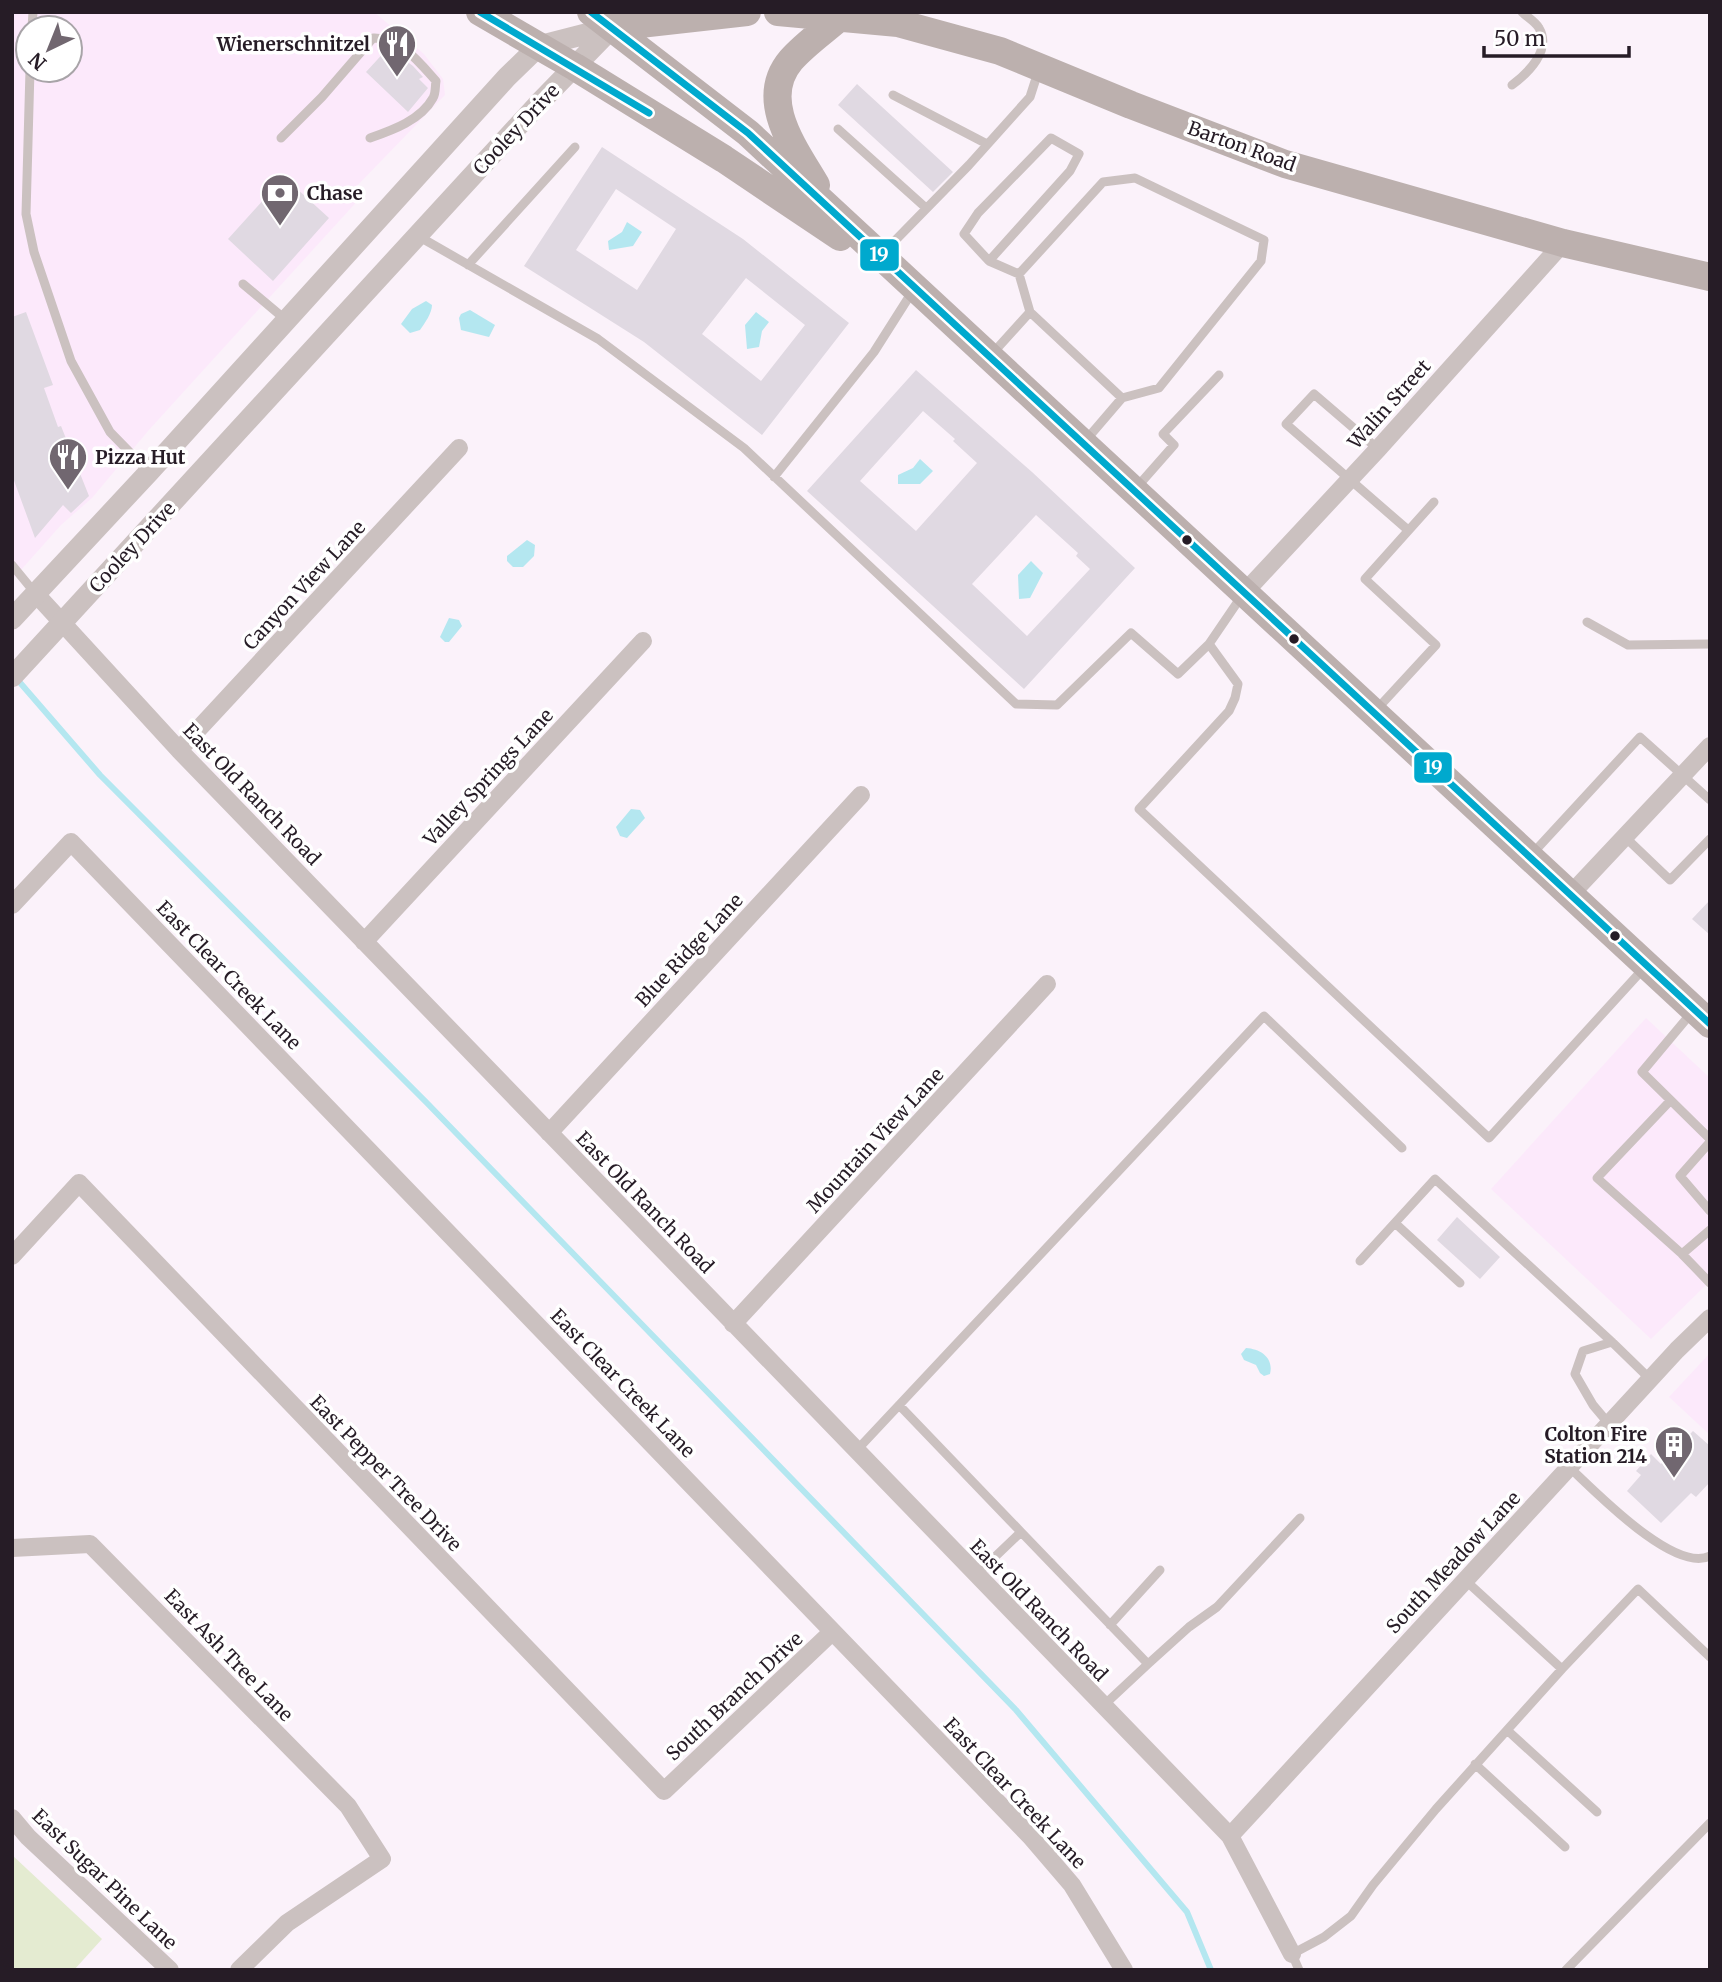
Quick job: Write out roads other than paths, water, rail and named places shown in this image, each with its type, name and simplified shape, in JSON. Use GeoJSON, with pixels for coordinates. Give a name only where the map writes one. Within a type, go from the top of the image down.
{"type":"FeatureCollection","features":[{"type":"Feature","properties":{"kind":"main road"},"geometry":{"type":"LineString","coordinates":[[480,12],[724,159],[915,288]]}},
{"type":"Feature","properties":{"kind":"main road"},"geometry":{"type":"LineString","coordinates":[[602,20],[747,12]]}},
{"type":"Feature","properties":{"kind":"main road","name":"Barton Road"},"geometry":{"type":"LineString","coordinates":[[778,12],[906,18],[1000,51],[1285,164],[1563,243],[1710,277]]}},
{"type":"Feature","properties":{"kind":"main road"},"geometry":{"type":"LineString","coordinates":[[831,210],[786,132],[779,112],[777,91],[782,73],[789,62],[841,17]]}},
{"type":"Feature","properties":{"kind":"main road"},"geometry":{"type":"LineString","coordinates":[[602,20],[748,133],[1702,1017]]}},
{"type":"Feature","properties":{"kind":"street","name":"Cooley Drive"},"geometry":{"type":"LineString","coordinates":[[12,619],[149,472],[507,76],[539,46],[602,20]]}},
{"type":"Feature","properties":{"kind":"street","name":"Cooley Drive"},"geometry":{"type":"LineString","coordinates":[[12,677],[416,236],[575,68],[602,20]]}},
{"type":"Feature","properties":{"kind":"street","name":"Walin Street"},"geometry":{"type":"LineString","coordinates":[[1244,593],[1563,243]]}},
{"type":"Feature","properties":{"kind":"street"},"geometry":{"type":"LineString","coordinates":[[286,320],[315,346]]}},
{"type":"Feature","properties":{"kind":"street","name":"Canyon View Lane"},"geometry":{"type":"LineString","coordinates":[[180,750],[459,448]]}},
{"type":"Feature","properties":{"kind":"street"},"geometry":{"type":"LineString","coordinates":[[149,472],[178,497]]}},
{"type":"Feature","properties":{"kind":"street","name":"East Old Ranch Road"},"geometry":{"type":"LineString","coordinates":[[34,593],[364,942],[1230,1836],[1296,1962]]}},
{"type":"Feature","properties":{"kind":"street","name":"Valley Springs Lane"},"geometry":{"type":"LineString","coordinates":[[364,942],[643,641]]}},
{"type":"Feature","properties":{"kind":"street"},"geometry":{"type":"LineString","coordinates":[[1570,895],[1710,746]]}},
{"type":"Feature","properties":{"kind":"street","name":"Blue Ridge Lane"},"geometry":{"type":"LineString","coordinates":[[549,1133],[861,795]]}},
{"type":"Feature","properties":{"kind":"street","name":"East Clear Creek Lane"},"geometry":{"type":"LineString","coordinates":[[12,905],[71,842],[1030,1836],[1072,1885],[1124,1970]]}},
{"type":"Feature","properties":{"kind":"street","name":"Mountain View Lane"},"geometry":{"type":"LineString","coordinates":[[733,1324],[1047,984]]}},
{"type":"Feature","properties":{"kind":"street","name":"East Pepper Tree Drive"},"geometry":{"type":"LineString","coordinates":[[12,1256],[79,1183],[664,1791]]}},
{"type":"Feature","properties":{"kind":"street","name":"South Meadow Lane"},"geometry":{"type":"LineString","coordinates":[[1230,1836],[1569,1466],[1710,1318]]}},
{"type":"Feature","properties":{"kind":"street","name":"East Ash Tree Lane"},"geometry":{"type":"LineString","coordinates":[[12,1548],[90,1544],[348,1806],[382,1859],[287,1923],[239,1970]]}},
{"type":"Feature","properties":{"kind":"street","name":"South Branch Drive"},"geometry":{"type":"LineString","coordinates":[[664,1791],[832,1632]]}},
{"type":"Feature","properties":{"kind":"street","name":"East Sugar Pine Lane"},"geometry":{"type":"LineString","coordinates":[[12,1818],[37,1846],[170,1970]]}},
{"type":"Feature","properties":{"kind":"lane"},"geometry":{"type":"LineString","coordinates":[[1512,85],[1533,66],[1543,40],[1539,27],[1522,12]]}},
{"type":"Feature","properties":{"kind":"lane"},"geometry":{"type":"LineString","coordinates":[[281,138],[322,97],[373,38],[385,38],[411,54],[436,81],[434,97],[414,118],[396,130],[370,138]]}},
{"type":"Feature","properties":{"kind":"lane"},"geometry":{"type":"LineString","coordinates":[[881,255],[1030,97],[1039,67]]}},
{"type":"Feature","properties":{"kind":"lane"},"geometry":{"type":"LineString","coordinates":[[30,84],[26,214],[34,252],[71,361],[110,432],[149,472]]}},
{"type":"Feature","properties":{"kind":"lane"},"geometry":{"type":"LineString","coordinates":[[893,95],[987,144]]}},
{"type":"Feature","properties":{"kind":"lane"},"geometry":{"type":"LineString","coordinates":[[838,129],[926,208]]}},
{"type":"Feature","properties":{"kind":"lane"},"geometry":{"type":"LineString","coordinates":[[989,261],[1070,171],[1079,155],[1051,138],[978,213],[964,234],[989,261],[1019,274]]}},
{"type":"Feature","properties":{"kind":"lane"},"geometry":{"type":"LineString","coordinates":[[468,265],[575,147]]}},
{"type":"Feature","properties":{"kind":"lane"},"geometry":{"type":"LineString","coordinates":[[1019,274],[1103,182],[1135,178],[1264,240],[1261,261],[1159,388],[1122,398],[1082,444]]}},
{"type":"Feature","properties":{"kind":"lane"},"geometry":{"type":"LineString","coordinates":[[416,236],[598,340],[744,448],[1016,704],[1058,705],[1131,633],[1178,674],[1209,644],[1244,593]]}},
{"type":"Feature","properties":{"kind":"lane"},"geometry":{"type":"LineString","coordinates":[[1019,274],[1030,312],[1122,398]]}},
{"type":"Feature","properties":{"kind":"lane"},"geometry":{"type":"LineString","coordinates":[[243,284],[286,320]]}},
{"type":"Feature","properties":{"kind":"lane"},"geometry":{"type":"LineString","coordinates":[[774,477],[874,352],[915,288]]}},
{"type":"Feature","properties":{"kind":"lane"},"geometry":{"type":"LineString","coordinates":[[990,357],[1030,312]]}},
{"type":"Feature","properties":{"kind":"lane"},"geometry":{"type":"LineString","coordinates":[[1134,491],[1174,444],[1163,434],[1219,375]]}},
{"type":"Feature","properties":{"kind":"lane"},"geometry":{"type":"LineString","coordinates":[[1378,449],[1314,394],[1286,424],[1408,530]]}},
{"type":"Feature","properties":{"kind":"lane"},"geometry":{"type":"LineString","coordinates":[[1373,713],[1436,645],[1364,579],[1434,502]]}},
{"type":"Feature","properties":{"kind":"lane"},"geometry":{"type":"LineString","coordinates":[[12,565],[34,593]]}},
{"type":"Feature","properties":{"kind":"lane"},"geometry":{"type":"LineString","coordinates":[[1587,622],[1628,645],[1710,644]]}},
{"type":"Feature","properties":{"kind":"lane"},"geometry":{"type":"LineString","coordinates":[[1209,644],[1238,684],[1235,698],[1229,711],[1139,809],[1489,1138],[1646,965]]}},
{"type":"Feature","properties":{"kind":"lane"},"geometry":{"type":"LineString","coordinates":[[1529,857],[1640,737],[1710,800]]}},
{"type":"Feature","properties":{"kind":"lane"},"geometry":{"type":"LineString","coordinates":[[1625,837],[1670,880],[1710,839]]}},
{"type":"Feature","properties":{"kind":"lane"},"geometry":{"type":"LineString","coordinates":[[856,1451],[1264,1016],[1402,1148]]}},
{"type":"Feature","properties":{"kind":"lane"},"geometry":{"type":"LineString","coordinates":[[1702,1017],[1642,1072],[1710,1141],[1680,1176],[1710,1211]]}},
{"type":"Feature","properties":{"kind":"lane"},"geometry":{"type":"LineString","coordinates":[[1671,1101],[1597,1178],[1682,1254],[1710,1283]]}},
{"type":"Feature","properties":{"kind":"lane"},"geometry":{"type":"LineString","coordinates":[[1360,1261],[1435,1179],[1650,1379]]}},
{"type":"Feature","properties":{"kind":"lane"},"geometry":{"type":"LineString","coordinates":[[1395,1223],[1461,1283]]}},
{"type":"Feature","properties":{"kind":"lane"},"geometry":{"type":"LineString","coordinates":[[1682,1254],[1710,1230]]}},
{"type":"Feature","properties":{"kind":"lane"},"geometry":{"type":"LineString","coordinates":[[1609,1424],[1593,1405],[1576,1374],[1583,1351],[1612,1342]]}},
{"type":"Feature","properties":{"kind":"lane"},"geometry":{"type":"LineString","coordinates":[[899,1405],[1148,1664]]}},
{"type":"Feature","properties":{"kind":"lane"},"geometry":{"type":"LineString","coordinates":[[1569,1466],[1638,1530],[1682,1556],[1695,1560],[1710,1556]]}},
{"type":"Feature","properties":{"kind":"lane"},"geometry":{"type":"LineString","coordinates":[[1103,1706],[1189,1627],[1217,1607],[1300,1518]]}},
{"type":"Feature","properties":{"kind":"lane"},"geometry":{"type":"LineString","coordinates":[[976,1575],[1021,1532]]}},
{"type":"Feature","properties":{"kind":"lane"},"geometry":{"type":"LineString","coordinates":[[1110,1625],[1160,1570]]}},
{"type":"Feature","properties":{"kind":"lane"},"geometry":{"type":"LineString","coordinates":[[1465,1580],[1562,1669]]}},
{"type":"Feature","properties":{"kind":"lane"},"geometry":{"type":"LineString","coordinates":[[1296,1962],[1351,1916],[1412,1837],[1475,1765],[1638,1589],[1710,1657]]}},
{"type":"Feature","properties":{"kind":"lane"},"geometry":{"type":"LineString","coordinates":[[1507,1730],[1597,1812]]}},
{"type":"Feature","properties":{"kind":"lane"},"geometry":{"type":"LineString","coordinates":[[1475,1765],[1565,1847]]}},
{"type":"Feature","properties":{"kind":"lane"},"geometry":{"type":"LineString","coordinates":[[1566,1970],[1710,1823]]}},
{"type":"Feature","properties":{"kind":"water"},"geometry":{"type":"Polygon","coordinates":[[[627,222],[642,232],[633,246],[609,250],[608,241],[622,232],[627,222]]]}},
{"type":"Feature","properties":{"kind":"water"},"geometry":{"type":"Polygon","coordinates":[[[426,301],[432,305],[428,318],[420,330],[410,333],[401,324],[412,309],[426,301]]]}},
{"type":"Feature","properties":{"kind":"water"},"geometry":{"type":"Polygon","coordinates":[[[470,310],[495,325],[489,337],[461,330],[459,318],[470,310]]]}},
{"type":"Feature","properties":{"kind":"water"},"geometry":{"type":"Polygon","coordinates":[[[756,312],[769,322],[762,331],[759,347],[747,349],[745,325],[756,312]]]}},
{"type":"Feature","properties":{"kind":"water"},"geometry":{"type":"Polygon","coordinates":[[[920,459],[933,471],[920,484],[898,484],[898,475],[913,468],[920,459]]]}},
{"type":"Feature","properties":{"kind":"water"},"geometry":{"type":"Polygon","coordinates":[[[527,540],[535,545],[534,556],[523,567],[513,567],[507,561],[507,556],[527,540]]]}},
{"type":"Feature","properties":{"kind":"water"},"geometry":{"type":"Polygon","coordinates":[[[1031,561],[1043,573],[1030,598],[1019,599],[1018,575],[1031,561]]]}},
{"type":"Feature","properties":{"kind":"water"},"geometry":{"type":"Polygon","coordinates":[[[449,618],[459,620],[462,626],[449,642],[445,642],[440,637],[449,618]]]}},
{"type":"Feature","properties":{"kind":"water"},"geometry":{"type":"Polygon","coordinates":[[[631,809],[640,810],[645,818],[627,838],[620,836],[616,827],[631,809]]]}},
{"type":"Feature","properties":{"kind":"water"},"geometry":{"type":"Polygon","coordinates":[[[1246,1348],[1265,1355],[1270,1363],[1270,1374],[1264,1376],[1256,1365],[1244,1360],[1241,1354],[1246,1348]]]}},
{"type":"Feature","properties":{"kind":"waterway"},"geometry":{"type":"LineString","coordinates":[[16,678],[100,775],[426,1102],[1016,1710],[1187,1912],[1211,1970]]}},
{"type":"Feature","properties":{"kind":"place","name":"Wienerschnitzel"},"geometry":{"type":"Point","coordinates":[397,78]}},
{"type":"Feature","properties":{"kind":"place","name":"Chase"},"geometry":{"type":"Point","coordinates":[280,227]}},
{"type":"Feature","properties":{"kind":"place","name":"Pizza Hut"},"geometry":{"type":"Point","coordinates":[68,491]}},
{"type":"Feature","properties":{"kind":"place","name":"Colton Fire Station 214"},"geometry":{"type":"Point","coordinates":[1674,1479]}}]}
